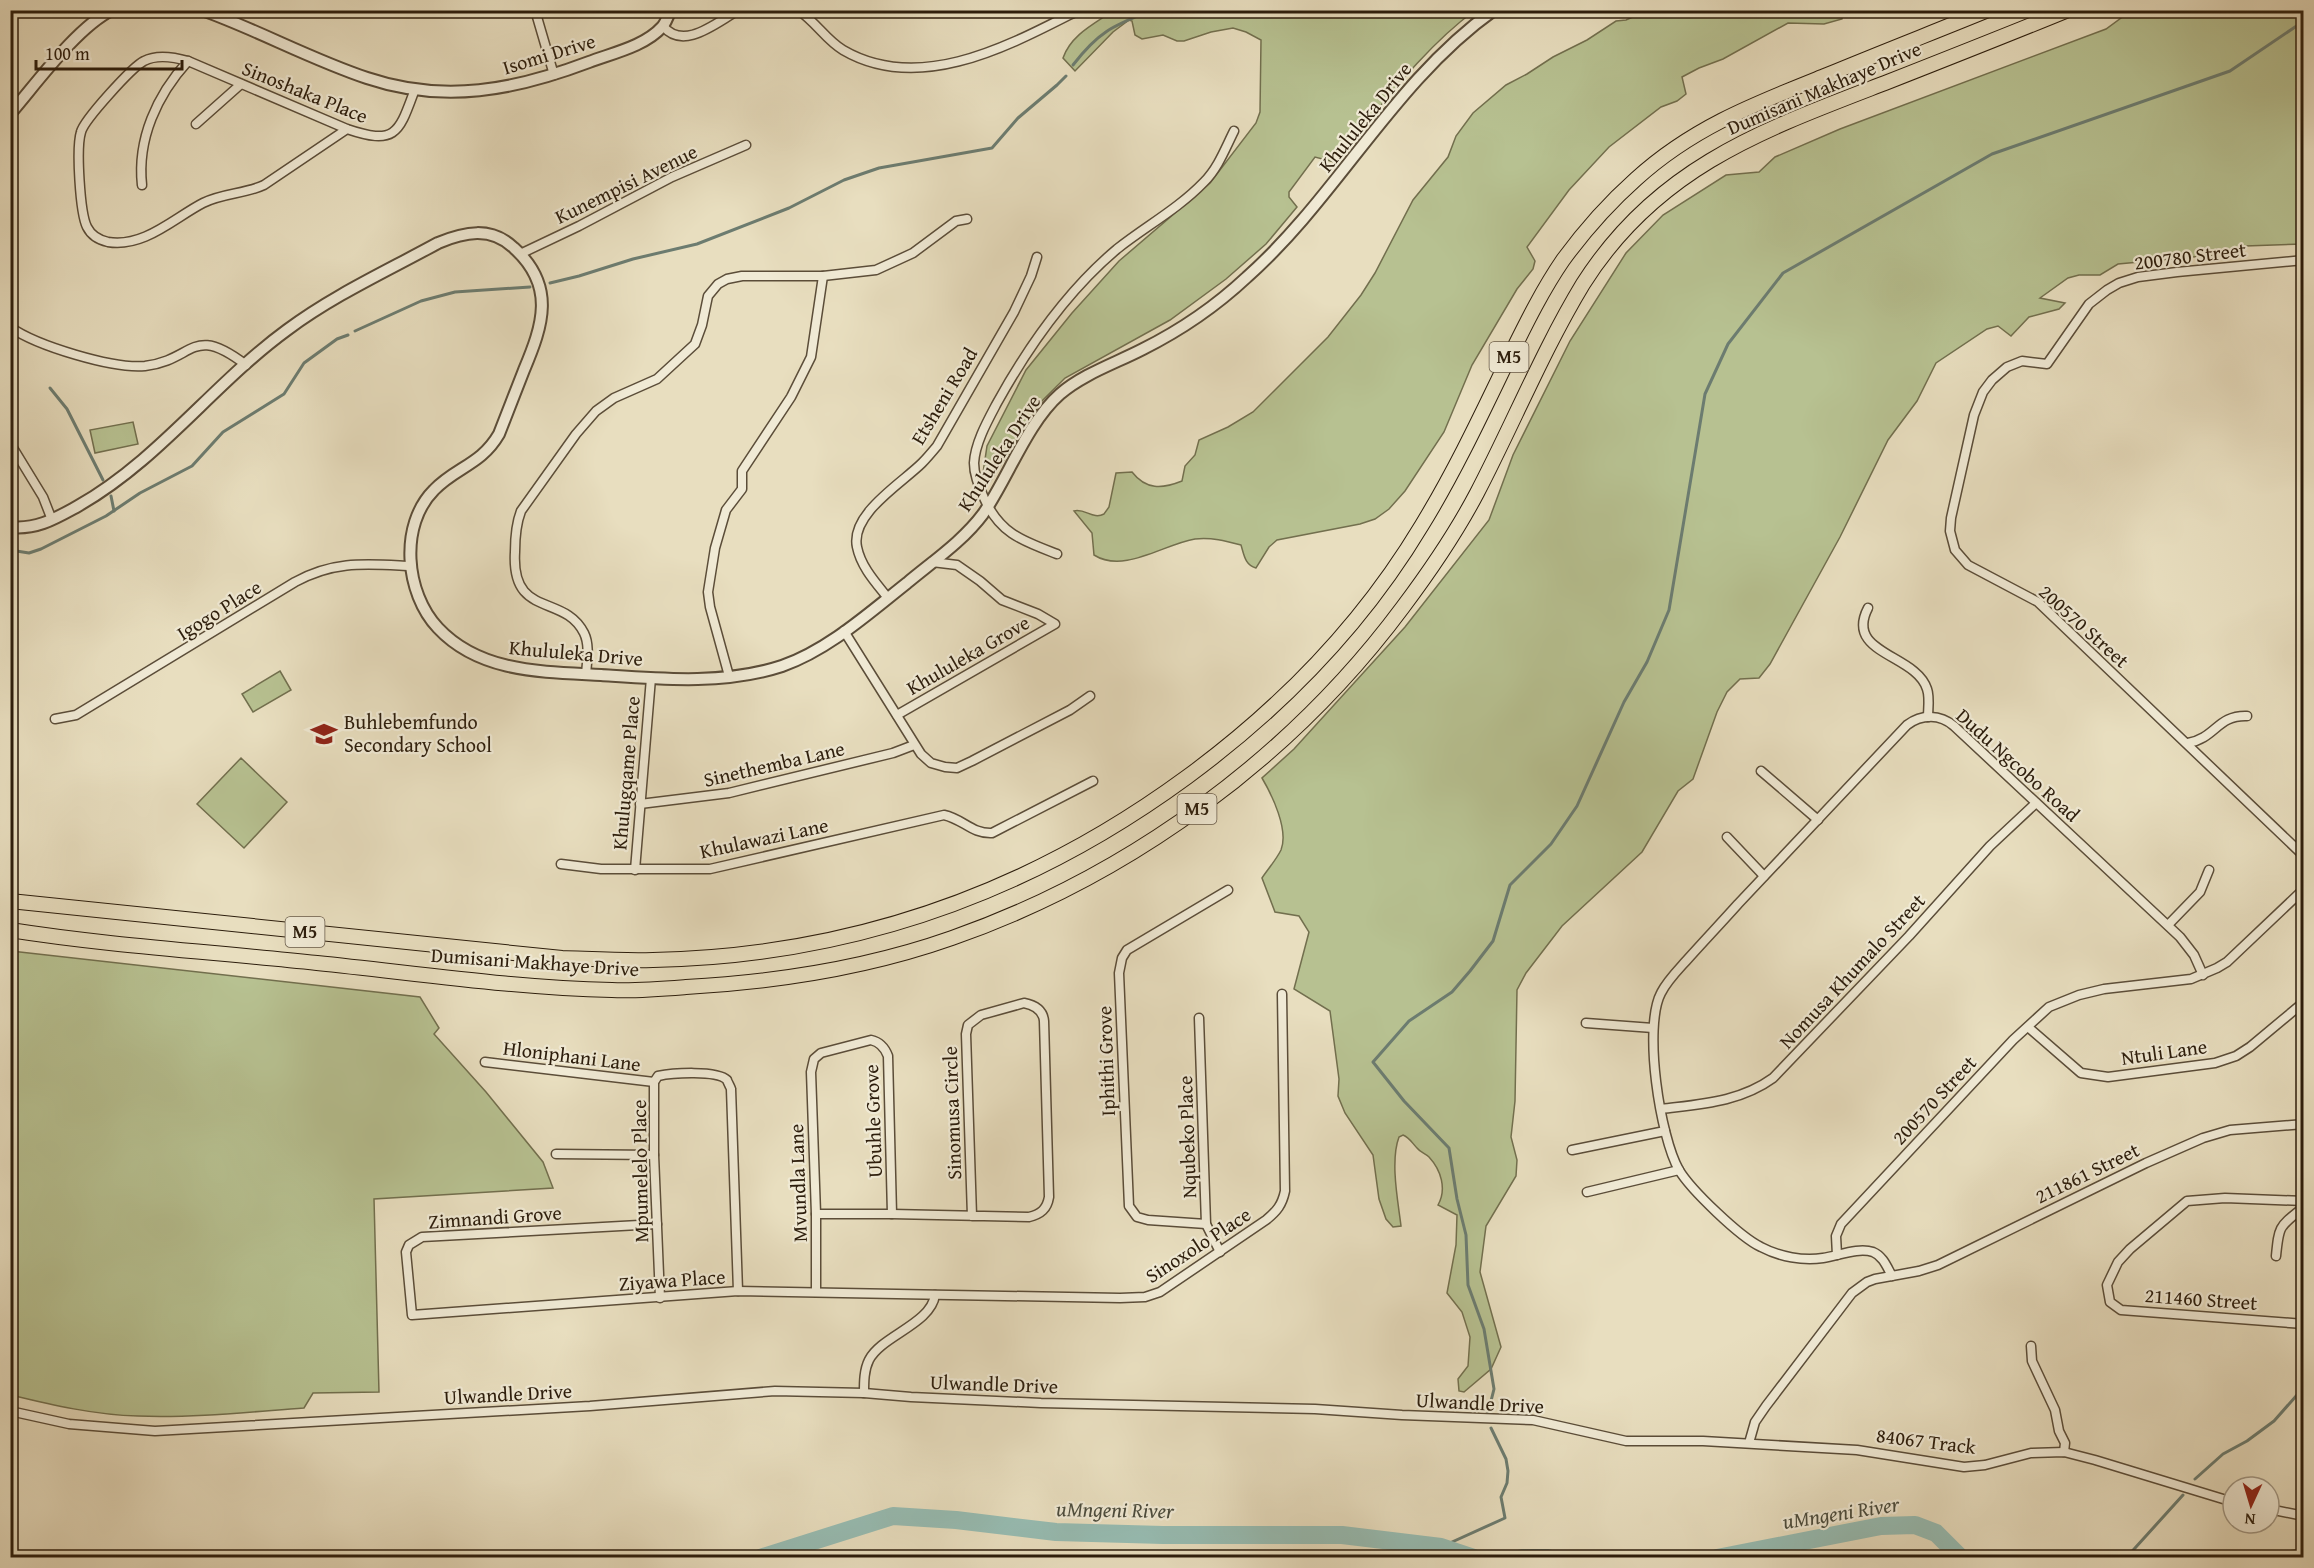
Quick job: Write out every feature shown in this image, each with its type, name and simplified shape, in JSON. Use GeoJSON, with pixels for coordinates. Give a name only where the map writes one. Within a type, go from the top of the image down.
{"type":"FeatureCollection","features":[{"type":"Feature","properties":{"kind":"main road","name":"Dumisani Makhaye Drive"},"geometry":{"type":"LineString","coordinates":[[10,901],[562,958],[652,961],[730,955],[848,936],[925,915],[1018,879],[1089,843],[1170,790],[1255,725],[1319,661],[1370,602],[1408,548],[1462,453],[1528,320],[1561,264],[1589,226],[1637,177],[1675,147],[1737,111],[1988,10]]}},
{"type":"Feature","properties":{"kind":"main road","name":"Dumisani Makhaye Drive"},"geometry":{"type":"LineString","coordinates":[[10,930],[484,981],[612,990],[646,990],[775,980],[856,964],[937,943],[1036,905],[1119,861],[1223,789],[1306,718],[1365,656],[1401,610],[1475,497],[1563,318],[1587,278],[1625,232],[1663,194],[1699,166],[1753,136],[2068,10]]}},
{"type":"Feature","properties":{"kind":"street"},"geometry":{"type":"LineString","coordinates":[[10,114],[75,40],[112,10]]}},
{"type":"Feature","properties":{"kind":"street","name":"Isomi Drive"},"geometry":{"type":"LineString","coordinates":[[202,10],[351,72],[392,85],[445,91],[485,91],[526,84],[628,48],[645,40],[663,26]]}},
{"type":"Feature","properties":{"kind":"street"},"geometry":{"type":"LineString","coordinates":[[535,10],[554,75]]}},
{"type":"Feature","properties":{"kind":"street"},"geometry":{"type":"LineString","coordinates":[[671,10],[663,26],[667,31],[694,35],[739,10]]}},
{"type":"Feature","properties":{"kind":"street"},"geometry":{"type":"LineString","coordinates":[[798,10],[812,19],[842,50],[871,61],[911,67],[960,61],[988,54],[1079,10]]}},
{"type":"Feature","properties":{"kind":"street","name":"Khululeka Drive"},"geometry":{"type":"LineString","coordinates":[[10,527],[34,527],[52,520],[92,498],[133,470],[246,365],[314,311],[438,243],[457,235],[477,232],[491,234],[501,238],[520,254],[536,279],[541,296],[543,317],[536,342],[499,434],[491,448],[437,486],[419,510],[414,525],[411,566],[415,586],[431,619],[440,630],[468,650],[514,669],[695,679],[729,676],[782,666],[810,653],[844,631],[888,598],[965,533],[988,506],[1035,423],[1060,394],[1174,331],[1216,304],[1248,277],[1274,253],[1311,212],[1419,77],[1452,44],[1494,10]]}},
{"type":"Feature","properties":{"kind":"street","name":"Sinoshaka Place"},"geometry":{"type":"LineString","coordinates":[[347,129],[264,185],[252,191],[224,195],[203,203],[159,230],[121,243],[99,239],[87,228],[83,213],[79,163],[81,130],[127,75],[143,61],[166,56],[188,61],[347,129],[374,137],[386,136],[396,130],[403,120],[415,89]]}},
{"type":"Feature","properties":{"kind":"street"},"geometry":{"type":"LineString","coordinates":[[142,185],[140,164],[143,139],[165,92],[188,61]]}},
{"type":"Feature","properties":{"kind":"street"},"geometry":{"type":"LineString","coordinates":[[196,124],[241,84]]}},
{"type":"Feature","properties":{"kind":"street"},"geometry":{"type":"LineString","coordinates":[[1057,554],[1005,530],[988,506],[975,474],[974,461],[988,419],[1028,351],[1056,312],[1086,278],[1118,249],[1158,221],[1203,183],[1214,171],[1234,131]]}},
{"type":"Feature","properties":{"kind":"street","name":"Kunempisi Avenue"},"geometry":{"type":"LineString","coordinates":[[520,254],[672,177],[746,145]]}},
{"type":"Feature","properties":{"kind":"street"},"geometry":{"type":"LineString","coordinates":[[586,674],[587,645],[584,633],[571,619],[525,593],[517,581],[514,567],[516,534],[521,511],[576,434],[596,411],[614,398],[657,379],[695,344],[708,296],[718,284],[727,279],[742,276],[823,276],[876,270],[897,262],[940,235],[956,220],[967,219]]}},
{"type":"Feature","properties":{"kind":"street","name":"Etsheni Road"},"geometry":{"type":"LineString","coordinates":[[888,598],[866,571],[857,548],[860,525],[895,484],[922,464],[937,446],[1014,312],[1037,257]]}},
{"type":"Feature","properties":{"kind":"street","name":"200780 Street"},"geometry":{"type":"LineString","coordinates":[[2047,364],[2089,304],[2120,283],[2138,277],[2177,272],[2304,260]]}},
{"type":"Feature","properties":{"kind":"street"},"geometry":{"type":"LineString","coordinates":[[729,676],[708,592],[708,580],[715,548],[726,510],[742,489],[742,471],[791,397],[811,357],[823,276]]}},
{"type":"Feature","properties":{"kind":"street"},"geometry":{"type":"LineString","coordinates":[[10,327],[30,340],[45,346],[127,365],[156,365],[198,346],[208,344],[216,346],[246,365]]}},
{"type":"Feature","properties":{"kind":"street","name":"200570 Street"},"geometry":{"type":"LineString","coordinates":[[2047,364],[2022,361],[2007,367],[1992,380],[1983,392],[1974,415],[1953,509],[1950,531],[1952,545],[1968,565],[2038,602],[2304,856]]}},
{"type":"Feature","properties":{"kind":"street"},"geometry":{"type":"LineString","coordinates":[[10,443],[44,497],[52,520]]}},
{"type":"Feature","properties":{"kind":"street","name":"Khululeka Grove"},"geometry":{"type":"LineString","coordinates":[[897,715],[1055,624],[1038,614],[1002,600],[957,565],[932,562]]}},
{"type":"Feature","properties":{"kind":"street","name":"Igogo Place"},"geometry":{"type":"LineString","coordinates":[[55,719],[76,715],[295,582],[320,570],[346,564],[411,566]]}},
{"type":"Feature","properties":{"kind":"street"},"geometry":{"type":"LineString","coordinates":[[1868,608],[1862,625],[1864,635],[1891,657],[1907,664],[1924,684],[1928,690],[1928,717]]}},
{"type":"Feature","properties":{"kind":"street"},"geometry":{"type":"LineString","coordinates":[[844,631],[914,745],[931,763],[957,768],[1050,720],[1090,696]]}},
{"type":"Feature","properties":{"kind":"street","name":"Khulugqame Place"},"geometry":{"type":"LineString","coordinates":[[635,870],[651,678]]}},
{"type":"Feature","properties":{"kind":"street"},"geometry":{"type":"LineString","coordinates":[[2188,743],[2201,741],[2229,717],[2247,716]]}},
{"type":"Feature","properties":{"kind":"street","name":"Dudu Ngcobo Road"},"geometry":{"type":"LineString","coordinates":[[1892,1276],[1883,1259],[1872,1251],[1817,1259],[1798,1258],[1770,1251],[1758,1246],[1712,1206],[1679,1170],[1670,1152],[1655,1069],[1653,1028],[1656,1007],[1666,984],[1764,876],[1907,725],[1928,717],[1947,720],[2168,926],[2194,955],[2203,975]]}},
{"type":"Feature","properties":{"kind":"street","name":"Sinethemba Lane"},"geometry":{"type":"LineString","coordinates":[[640,804],[729,793],[893,753],[914,745]]}},
{"type":"Feature","properties":{"kind":"street"},"geometry":{"type":"LineString","coordinates":[[1761,771],[1818,820]]}},
{"type":"Feature","properties":{"kind":"street","name":"Khulawazi Lane"},"geometry":{"type":"LineString","coordinates":[[561,864],[635,870],[722,867],[935,816],[952,817],[975,831],[992,833],[1093,781]]}},
{"type":"Feature","properties":{"kind":"street","name":"Nomusa Khumalo Street"},"geometry":{"type":"LineString","coordinates":[[1662,1109],[1703,1104],[1739,1096],[1773,1078],[1909,936],[1990,846],[2036,803]]}},
{"type":"Feature","properties":{"kind":"street"},"geometry":{"type":"LineString","coordinates":[[1727,837],[1764,876]]}},
{"type":"Feature","properties":{"kind":"street"},"geometry":{"type":"LineString","coordinates":[[2168,926],[2200,892],[2209,870]]}},
{"type":"Feature","properties":{"kind":"street","name":"Iphithi Grove"},"geometry":{"type":"LineString","coordinates":[[1206,1224],[1148,1220],[1137,1217],[1129,1206],[1119,974],[1122,958],[1127,950],[1228,890]]}},
{"type":"Feature","properties":{"kind":"street","name":"200570 Street"},"geometry":{"type":"LineString","coordinates":[[1837,1255],[1836,1236],[1841,1224],[2028,1026],[2049,1007],[2079,995],[2104,989],[2191,979],[2203,975],[2227,962],[2304,890]]}},
{"type":"Feature","properties":{"kind":"street","name":"Sinoxolo Place"},"geometry":{"type":"LineString","coordinates":[[935,1295],[1145,1297],[1174,1284],[1277,1211],[1285,1191],[1282,994]]}},
{"type":"Feature","properties":{"kind":"street","name":"Ntuli Lane"},"geometry":{"type":"LineString","coordinates":[[2028,1026],[2081,1073],[2108,1077],[2215,1063],[2236,1056],[2304,1002]]}},
{"type":"Feature","properties":{"kind":"street","name":"Sinomusa Circle"},"geometry":{"type":"LineString","coordinates":[[1024,1003],[1037,1008],[1044,1016],[1049,1197],[1045,1209],[1029,1217],[972,1216],[966,1034],[968,1025],[981,1015],[1024,1003]]}},
{"type":"Feature","properties":{"kind":"street","name":"Nqubeko Place"},"geometry":{"type":"LineString","coordinates":[[1199,1018],[1206,1224],[1220,1252]]}},
{"type":"Feature","properties":{"kind":"street"},"geometry":{"type":"LineString","coordinates":[[1586,1023],[1653,1028]]}},
{"type":"Feature","properties":{"kind":"street","name":"Ubuhle Grove"},"geometry":{"type":"LineString","coordinates":[[811,1072],[814,1059],[825,1050],[871,1040],[876,1041],[886,1050],[892,1214]]}},
{"type":"Feature","properties":{"kind":"street","name":"Hloniphani Lane"},"geometry":{"type":"LineString","coordinates":[[485,1062],[654,1082]]}},
{"type":"Feature","properties":{"kind":"street","name":"Mvundla Lane"},"geometry":{"type":"LineString","coordinates":[[811,1072],[816,1292]]}},
{"type":"Feature","properties":{"kind":"street","name":"Mpumelelo Place"},"geometry":{"type":"LineString","coordinates":[[660,1298],[654,1155],[654,1082],[658,1076],[670,1074],[719,1076],[727,1080],[731,1089],[738,1291]]}},
{"type":"Feature","properties":{"kind":"street","name":"211861 Street"},"geometry":{"type":"LineString","coordinates":[[1892,1276],[1938,1265],[2146,1163],[2203,1138],[2230,1131],[2304,1124]]}},
{"type":"Feature","properties":{"kind":"street"},"geometry":{"type":"LineString","coordinates":[[1572,1150],[1665,1131]]}},
{"type":"Feature","properties":{"kind":"street"},"geometry":{"type":"LineString","coordinates":[[556,1154],[654,1155]]}},
{"type":"Feature","properties":{"kind":"street"},"geometry":{"type":"LineString","coordinates":[[1587,1192],[1679,1170]]}},
{"type":"Feature","properties":{"kind":"street","name":"211460 Street"},"geometry":{"type":"LineString","coordinates":[[2304,1201],[2225,1198],[2187,1201],[2124,1256],[2110,1275],[2107,1290],[2112,1305],[2121,1310],[2304,1324]]}},
{"type":"Feature","properties":{"kind":"street"},"geometry":{"type":"LineString","coordinates":[[2276,1256],[2277,1236],[2280,1229],[2286,1221],[2304,1207]]}},
{"type":"Feature","properties":{"kind":"street"},"geometry":{"type":"LineString","coordinates":[[816,1214],[972,1216]]}},
{"type":"Feature","properties":{"kind":"street","name":"Zimnandi Grove"},"geometry":{"type":"LineString","coordinates":[[412,1315],[406,1252],[409,1245],[422,1237],[657,1224]]}},
{"type":"Feature","properties":{"kind":"street"},"geometry":{"type":"LineString","coordinates":[[1749,1443],[1755,1422],[1845,1301],[1867,1282],[1892,1276]]}},
{"type":"Feature","properties":{"kind":"street","name":"Ziyawa Place"},"geometry":{"type":"LineString","coordinates":[[412,1315],[738,1291],[935,1295]]}},
{"type":"Feature","properties":{"kind":"street"},"geometry":{"type":"LineString","coordinates":[[864,1393],[865,1373],[870,1357],[924,1314],[934,1301],[935,1295]]}},
{"type":"Feature","properties":{"kind":"street"},"geometry":{"type":"LineString","coordinates":[[2031,1346],[2032,1361],[2038,1377],[2055,1410],[2059,1431],[2065,1443],[2064,1452]]}},
{"type":"Feature","properties":{"kind":"street","name":"Ulwandle Drive"},"geometry":{"type":"LineString","coordinates":[[10,1412],[69,1424],[155,1431],[590,1406],[742,1393],[864,1393],[955,1400],[1315,1409],[1413,1416],[1533,1420],[1626,1441],[1749,1443]]}},
{"type":"Feature","properties":{"kind":"street","name":"84067 Track"},"geometry":{"type":"LineString","coordinates":[[1749,1443],[1868,1450],[1964,1467],[1985,1465],[2031,1453],[2064,1452],[2221,1498]]}},
{"type":"Feature","properties":{"kind":"street"},"geometry":{"type":"LineString","coordinates":[[2281,1511],[2304,1516]]}},
{"type":"Feature","properties":{"kind":"street"},"geometry":{"type":"LineString","coordinates":[[2268,1557],[2304,1554]]}},
{"type":"Feature","properties":{"kind":"green space"},"geometry":{"type":"Polygon","coordinates":[[[1843,10],[1842,19],[1824,24],[1788,23],[1723,59],[1682,77],[1686,94],[1677,101],[1661,107],[1609,147],[1569,190],[1527,247],[1535,261],[1533,269],[1517,289],[1472,365],[1444,432],[1405,491],[1389,509],[1375,519],[1360,524],[1277,540],[1269,547],[1256,568],[1247,562],[1241,545],[1213,539],[1183,542],[1131,560],[1106,560],[1094,555],[1092,533],[1074,511],[1096,516],[1104,514],[1109,507],[1116,473],[1132,472],[1143,482],[1155,486],[1182,481],[1185,466],[1195,455],[1199,440],[1228,427],[1253,412],[1328,337],[1361,295],[1413,200],[1448,157],[1456,136],[1473,113],[1506,85],[1587,40],[1616,21],[1626,20],[1642,13],[1843,10]]]}},
{"type":"Feature","properties":{"kind":"green space"},"geometry":{"type":"Polygon","coordinates":[[[2132,10],[2303,11],[2303,244],[2245,246],[2214,255],[2118,264],[2100,275],[2079,275],[2068,278],[2040,298],[2065,303],[2059,309],[2029,317],[2011,336],[1998,326],[1987,329],[1936,363],[1917,401],[1888,440],[1840,537],[1770,664],[1759,678],[1740,679],[1727,692],[1717,712],[1693,779],[1678,791],[1642,852],[1562,926],[1526,973],[1517,990],[1515,1101],[1511,1137],[1517,1160],[1516,1176],[1486,1226],[1480,1272],[1501,1347],[1491,1369],[1464,1392],[1459,1391],[1458,1379],[1468,1366],[1470,1337],[1462,1312],[1447,1293],[1456,1245],[1457,1215],[1438,1205],[1442,1186],[1437,1168],[1429,1157],[1403,1135],[1399,1137],[1395,1158],[1401,1226],[1393,1227],[1386,1219],[1379,1199],[1373,1155],[1345,1113],[1338,1096],[1339,1079],[1330,1011],[1294,989],[1309,932],[1299,916],[1275,912],[1262,878],[1281,850],[1283,833],[1278,813],[1262,778],[1294,749],[1405,627],[1489,520],[1513,455],[1570,341],[1626,253],[1663,215],[1726,175],[1759,172],[1775,157],[1840,129],[2106,29],[2132,10]]]}},
{"type":"Feature","properties":{"kind":"green space"},"geometry":{"type":"Polygon","coordinates":[[[1113,11],[1474,11],[1454,27],[1418,63],[1334,162],[1315,157],[1289,192],[1289,197],[1297,207],[1266,244],[1226,279],[1170,320],[1065,378],[1042,401],[990,482],[986,481],[983,473],[987,446],[1026,370],[1072,313],[1119,261],[1210,183],[1256,123],[1260,112],[1261,40],[1233,28],[1184,41],[1177,41],[1163,35],[1142,39],[1135,35],[1132,21],[1129,20],[1113,32],[1075,71],[1063,58],[1067,50],[1077,36],[1113,11]]]}},
{"type":"Feature","properties":{"kind":"green space"},"geometry":{"type":"Polygon","coordinates":[[[133,422],[138,444],[95,453],[90,430],[133,422]]]}},
{"type":"Feature","properties":{"kind":"green space"},"geometry":{"type":"Polygon","coordinates":[[[280,671],[291,690],[253,712],[242,694],[280,671]]]}},
{"type":"Feature","properties":{"kind":"green space"},"geometry":{"type":"Polygon","coordinates":[[[241,758],[287,802],[244,848],[197,804],[241,758]]]}},
{"type":"Feature","properties":{"kind":"green space"},"geometry":{"type":"Polygon","coordinates":[[[11,951],[420,997],[439,1028],[434,1034],[486,1092],[543,1162],[553,1188],[374,1199],[379,1392],[313,1393],[304,1408],[179,1416],[90,1412],[11,1395],[11,951]]]}},
{"type":"Feature","properties":{"kind":"waterway"},"geometry":{"type":"LineString","coordinates":[[1073,65],[1099,37],[1152,10]]}},
{"type":"Feature","properties":{"kind":"waterway"},"geometry":{"type":"LineString","coordinates":[[1488,1413],[1494,1389],[1484,1329],[1468,1285],[1466,1235],[1457,1199],[1449,1148],[1404,1101],[1373,1062],[1409,1021],[1452,992],[1470,971],[1493,941],[1510,885],[1551,844],[1577,806],[1624,702],[1647,662],[1669,610],[1705,394],[1728,344],[1783,273],[1992,154],[2230,71],[2304,21]]}},
{"type":"Feature","properties":{"kind":"waterway"},"geometry":{"type":"LineString","coordinates":[[550,283],[633,259],[697,244],[789,208],[844,180],[879,168],[992,148],[1018,118],[1066,76]]}},
{"type":"Feature","properties":{"kind":"waterway"},"geometry":{"type":"LineString","coordinates":[[355,331],[421,301],[455,292],[530,287]]}},
{"type":"Feature","properties":{"kind":"waterway"},"geometry":{"type":"LineString","coordinates":[[10,550],[29,553],[41,549],[106,516],[140,493],[192,466],[223,432],[284,394],[304,363],[337,339],[348,335]]}},
{"type":"Feature","properties":{"kind":"waterway"},"geometry":{"type":"LineString","coordinates":[[50,388],[67,409],[103,480]]}},
{"type":"Feature","properties":{"kind":"waterway"},"geometry":{"type":"LineString","coordinates":[[111,496],[114,511]]}},
{"type":"Feature","properties":{"kind":"waterway"},"geometry":{"type":"LineString","coordinates":[[2303,1317],[2304,1281]]}},
{"type":"Feature","properties":{"kind":"waterway"},"geometry":{"type":"LineString","coordinates":[[2195,1479],[2223,1454],[2247,1441],[2274,1421],[2304,1387]]}},
{"type":"Feature","properties":{"kind":"waterway"},"geometry":{"type":"LineString","coordinates":[[1441,1547],[1505,1518],[1501,1497],[1507,1483],[1508,1471],[1506,1459],[1491,1428]]}},
{"type":"Feature","properties":{"kind":"waterway"},"geometry":{"type":"LineString","coordinates":[[2126,1558],[2183,1495]]}},
{"type":"Feature","properties":{"kind":"waterway","name":"uMngeni River"},"geometry":{"type":"LineString","coordinates":[[760,1558],[893,1516],[956,1520],[1056,1532],[1163,1535],[1342,1535],[1441,1547],[1474,1558]]}},
{"type":"Feature","properties":{"kind":"waterway","name":"uMngeni River"},"geometry":{"type":"LineString","coordinates":[[1717,1558],[1881,1526],[1915,1525],[1936,1533],[1961,1558]]}},
{"type":"Feature","properties":{"kind":"waterway"},"geometry":{"type":"LineString","coordinates":[[1426,1558],[1431,1545]]}},
{"type":"Feature","properties":{"kind":"waterway","name":"uMngeni River"},"geometry":{"type":"LineString","coordinates":[[778,1552],[779,1558]]}},
{"type":"Feature","properties":{"kind":"waterway","name":"uMngeni River"},"geometry":{"type":"LineString","coordinates":[[1522,1558],[1548,1558]]}},
{"type":"Feature","properties":{"kind":"place","name":"Buhlebemfundo Secondary School"},"geometry":{"type":"Point","coordinates":[324,734]}}]}
